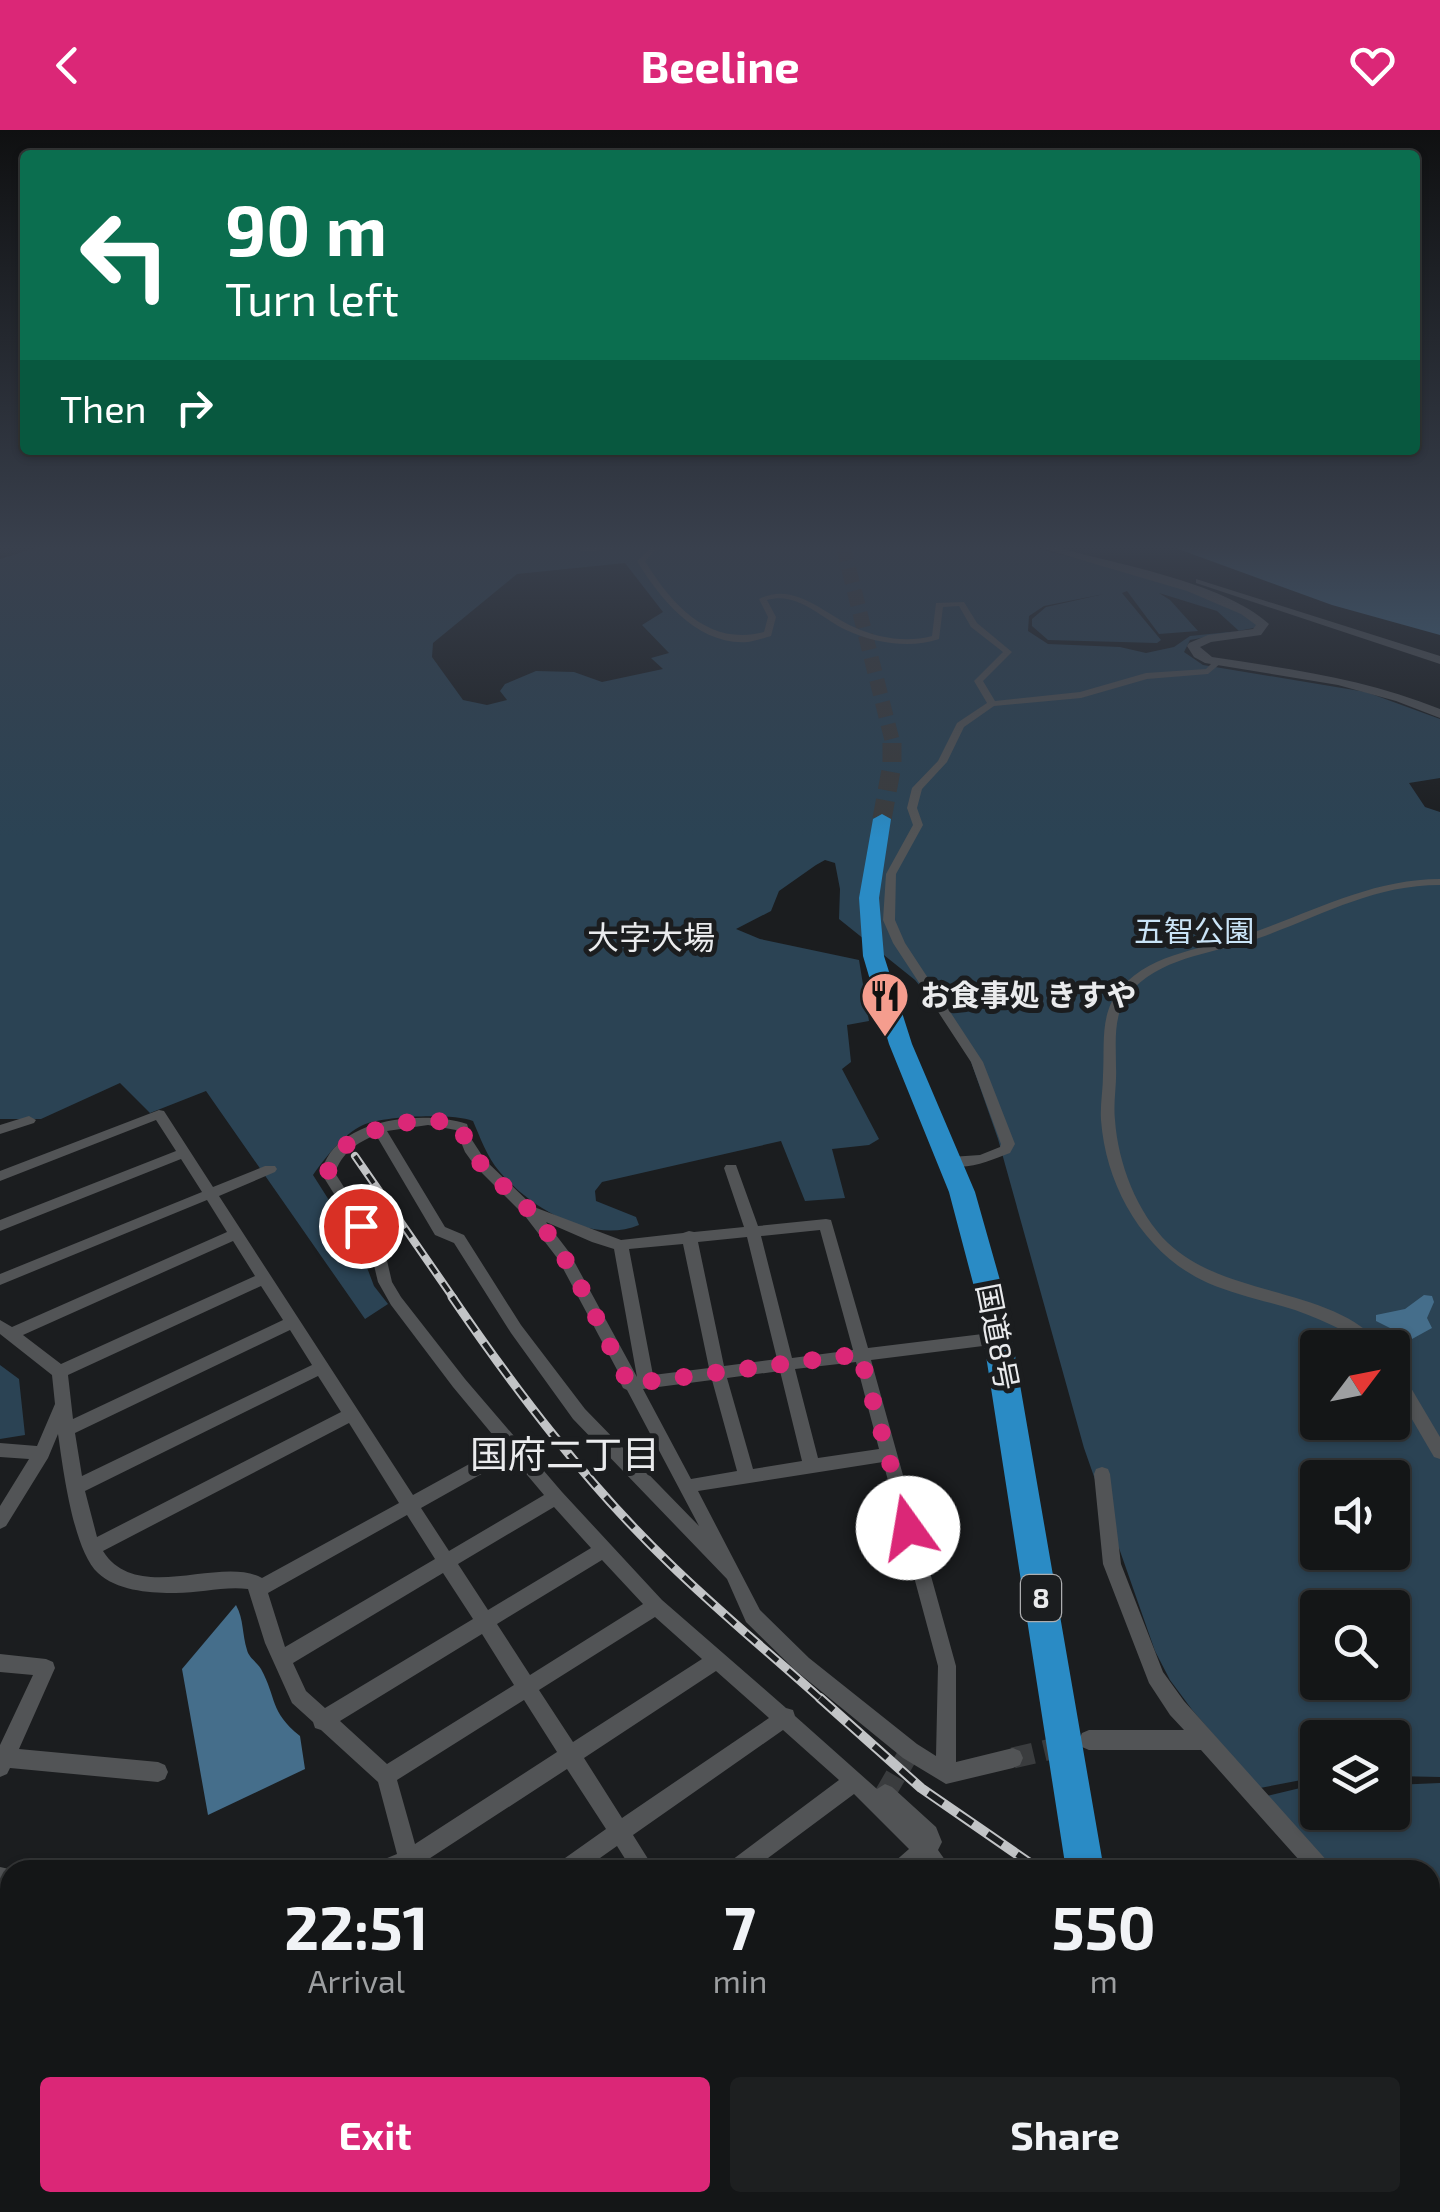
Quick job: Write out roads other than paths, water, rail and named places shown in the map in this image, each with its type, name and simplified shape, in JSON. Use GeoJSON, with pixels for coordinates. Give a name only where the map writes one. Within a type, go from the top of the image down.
{"type":"FeatureCollection","features":[{"type":"Feature","properties":{"kind":"highway","name":"国道8号"},"geometry":{"type":"LineString","coordinates":[[882,819],[869,902],[877,970],[892,1026],[951,1162],[978,1241],[999,1338],[1083,1860]]}},
{"type":"Feature","properties":{"kind":"main road"},"geometry":{"type":"LineString","coordinates":[[1201,643],[1194,646],[1202,658],[1218,663],[1326,678],[1402,698],[1440,714]]}},
{"type":"Feature","properties":{"kind":"main road"},"geometry":{"type":"LineString","coordinates":[[1390,643],[1440,660]]}},
{"type":"Feature","properties":{"kind":"street"},"geometry":{"type":"LineString","coordinates":[[992,704],[978,681],[1008,652],[996,643]]}},
{"type":"Feature","properties":{"kind":"street"},"geometry":{"type":"LineString","coordinates":[[951,1162],[990,1156],[1005,1150],[1008,1144],[977,1062],[899,943],[890,920],[889,889],[895,864],[918,825],[912,808],[918,788],[942,762],[958,728],[992,704],[1081,695],[1146,676],[1208,671],[1218,663]]}},
{"type":"Feature","properties":{"kind":"street"},"geometry":{"type":"LineString","coordinates":[[1355,1330],[1254,1295],[1190,1266],[1167,1252],[1144,1226],[1132,1206],[1109,1131],[1110,1020],[1124,991],[1144,973],[1164,964],[1249,938],[1390,886],[1440,882]]}},
{"type":"Feature","properties":{"kind":"street"},"geometry":{"type":"LineString","coordinates":[[0,1176],[159,1114],[638,1860]]}},
{"type":"Feature","properties":{"kind":"street"},"geometry":{"type":"LineString","coordinates":[[0,1130],[29,1120]]}},
{"type":"Feature","properties":{"kind":"street"},"geometry":{"type":"LineString","coordinates":[[934,1860],[786,1717],[656,1606],[556,1498],[458,1383],[396,1301],[385,1282],[378,1252],[328,1173],[328,1166],[345,1147],[378,1128],[430,1122],[462,1127],[468,1144],[490,1174],[529,1210],[564,1256],[637,1383],[754,1616],[802,1664],[910,1751],[946,1774],[1013,1758]]}},
{"type":"Feature","properties":{"kind":"street"},"geometry":{"type":"LineString","coordinates":[[378,1128],[440,1231],[459,1240],[516,1330],[579,1414],[733,1573]]}},
{"type":"Feature","properties":{"kind":"street"},"geometry":{"type":"LineString","coordinates":[[0,1226],[184,1153]]}},
{"type":"Feature","properties":{"kind":"street"},"geometry":{"type":"LineString","coordinates":[[731,1168],[752,1230],[812,1466]]}},
{"type":"Feature","properties":{"kind":"street"},"geometry":{"type":"LineString","coordinates":[[0,1280],[270,1169]]}},
{"type":"Feature","properties":{"kind":"street"},"geometry":{"type":"LineString","coordinates":[[529,1210],[549,1216],[593,1240],[622,1246],[826,1224],[947,1666],[946,1774]]}},
{"type":"Feature","properties":{"kind":"street"},"geometry":{"type":"LineString","coordinates":[[236,1234],[6,1330],[60,1372],[62,1406],[78,1486],[100,1562],[110,1571],[144,1583],[193,1586],[249,1580],[260,1588],[282,1658],[300,1697],[386,1776],[410,1860]]}},
{"type":"Feature","properties":{"kind":"street"},"geometry":{"type":"LineString","coordinates":[[689,1236],[718,1374],[747,1476]]}},
{"type":"Feature","properties":{"kind":"street"},"geometry":{"type":"LineString","coordinates":[[622,1246],[637,1383]]}},
{"type":"Feature","properties":{"kind":"street"},"geometry":{"type":"LineString","coordinates":[[60,1372],[264,1278]]}},
{"type":"Feature","properties":{"kind":"street"},"geometry":{"type":"LineString","coordinates":[[67,1429],[293,1322]]}},
{"type":"Feature","properties":{"kind":"street"},"geometry":{"type":"LineString","coordinates":[[637,1383],[999,1338]]}},
{"type":"Feature","properties":{"kind":"street"},"geometry":{"type":"LineString","coordinates":[[78,1486],[322,1367]]}},
{"type":"Feature","properties":{"kind":"street"},"geometry":{"type":"LineString","coordinates":[[1410,1401],[1440,1452]]}},
{"type":"Feature","properties":{"kind":"street"},"geometry":{"type":"LineString","coordinates":[[0,1521],[42,1453],[62,1406]]}},
{"type":"Feature","properties":{"kind":"street"},"geometry":{"type":"LineString","coordinates":[[94,1548],[352,1414]]}},
{"type":"Feature","properties":{"kind":"street"},"geometry":{"type":"LineString","coordinates":[[260,1588],[515,1447]]}},
{"type":"Feature","properties":{"kind":"street"},"geometry":{"type":"LineString","coordinates":[[0,1450],[42,1453]]}},
{"type":"Feature","properties":{"kind":"street"},"geometry":{"type":"LineString","coordinates":[[694,1485],[890,1454]]}},
{"type":"Feature","properties":{"kind":"street"},"geometry":{"type":"LineString","coordinates":[[1102,1474],[1112,1564],[1150,1660],[1177,1708],[1313,1860]]}},
{"type":"Feature","properties":{"kind":"street"},"geometry":{"type":"LineString","coordinates":[[282,1658],[556,1498]]}},
{"type":"Feature","properties":{"kind":"street"},"geometry":{"type":"LineString","coordinates":[[322,1721],[604,1550]]}},
{"type":"Feature","properties":{"kind":"street"},"geometry":{"type":"LineString","coordinates":[[386,1776],[656,1606]]}},
{"type":"Feature","properties":{"kind":"street"},"geometry":{"type":"LineString","coordinates":[[418,1860],[717,1660]]}},
{"type":"Feature","properties":{"kind":"street"},"geometry":{"type":"LineString","coordinates":[[0,1663],[46,1668],[1,1761],[158,1772]]}},
{"type":"Feature","properties":{"kind":"street"},"geometry":{"type":"LineString","coordinates":[[579,1860],[786,1717]]}},
{"type":"Feature","properties":{"kind":"street"},"geometry":{"type":"LineString","coordinates":[[1090,1740],[1207,1740]]}},
{"type":"Feature","properties":{"kind":"street"},"geometry":{"type":"LineString","coordinates":[[748,1860],[855,1781]]}},
{"type":"Feature","properties":{"kind":"street"},"geometry":{"type":"LineString","coordinates":[[885,1794],[929,1834],[932,1842],[913,1860]]}},
{"type":"Feature","properties":{"kind":"tunnel"},"geometry":{"type":"LineString","coordinates":[[868,643],[892,740]]}},
{"type":"Feature","properties":{"kind":"tunnel"},"geometry":{"type":"LineString","coordinates":[[882,819],[892,765],[892,740]]}},
{"type":"Feature","properties":{"kind":"tunnel"},"geometry":{"type":"LineString","coordinates":[[1013,1758],[1064,1746]]}},
{"type":"Feature","properties":{"kind":"tunnel"},"geometry":{"type":"LineString","coordinates":[[885,1794],[910,1751]]}},
{"type":"Feature","properties":{"kind":"railway"},"geometry":{"type":"LineString","coordinates":[[355,1156],[454,1299]]}},
{"type":"Feature","properties":{"kind":"railway"},"geometry":{"type":"LineString","coordinates":[[452,1297],[527,1402],[609,1501],[688,1581],[823,1701]]}},
{"type":"Feature","properties":{"kind":"railway"},"geometry":{"type":"LineString","coordinates":[[820,1698],[921,1788],[1025,1860]]}},
{"type":"Feature","properties":{"kind":"place","name":"お食事処 きすや"},"geometry":{"type":"Point","coordinates":[885,1038]}},
{"type":"Feature","properties":{"kind":"district","name":"大字大場"},"geometry":{"type":"Point","coordinates":[651,938]}},
{"type":"Feature","properties":{"kind":"district","name":"国府二丁目"},"geometry":{"type":"Point","coordinates":[565,1455]}},
{"type":"Feature","properties":{"kind":"park label","name":"五智公園"},"geometry":{"type":"Point","coordinates":[1194,932]}}]}
